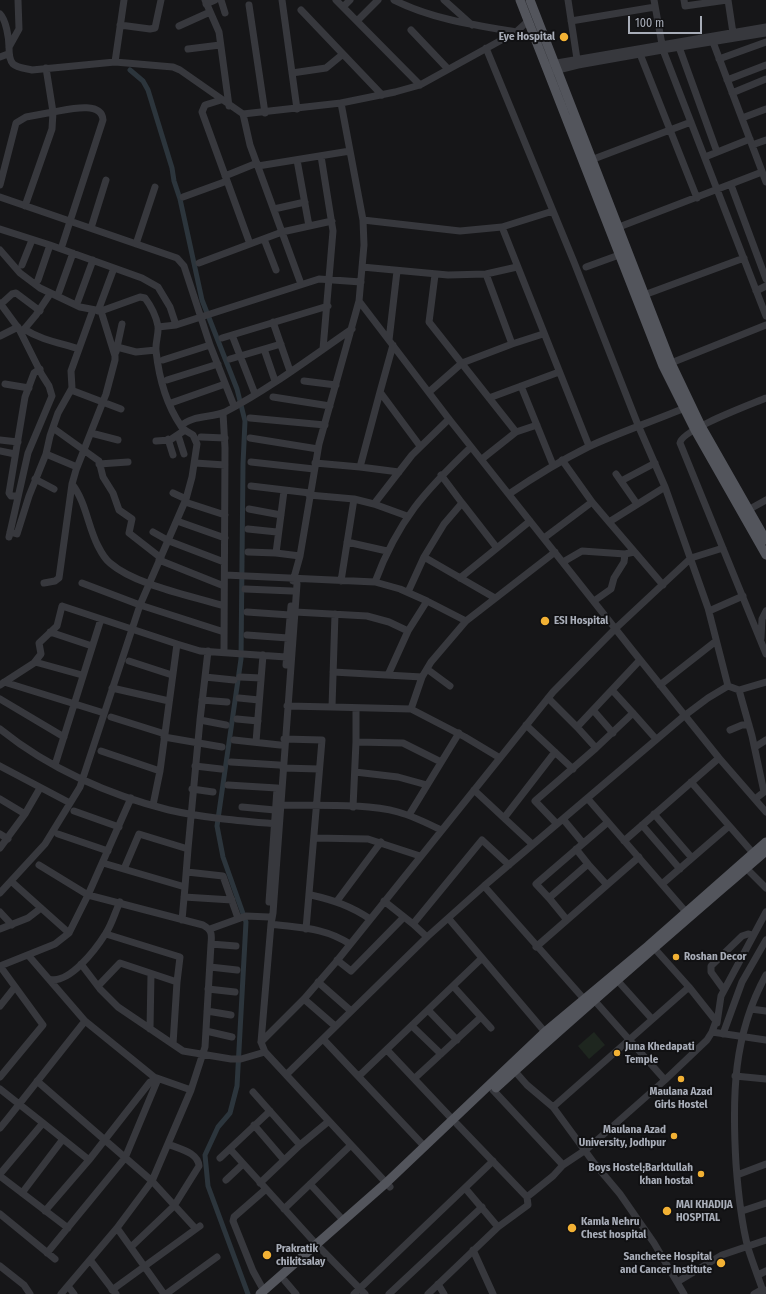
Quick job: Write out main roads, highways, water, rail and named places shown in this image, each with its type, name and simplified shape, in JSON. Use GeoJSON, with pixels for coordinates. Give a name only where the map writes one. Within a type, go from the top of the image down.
{"type":"FeatureCollection","features":[{"type":"Feature","properties":{"kind":"main road"},"geometry":{"type":"LineString","coordinates":[[520,0],[528,22],[552,68],[591,160],[687,407]]}},
{"type":"Feature","properties":{"kind":"main road"},"geometry":{"type":"LineString","coordinates":[[530,0],[552,68],[619,254],[663,366],[687,407],[766,555]]}},
{"type":"Feature","properties":{"kind":"main road"},"geometry":{"type":"LineString","coordinates":[[698,428],[766,540]]}},
{"type":"Feature","properties":{"kind":"main road"},"geometry":{"type":"LineString","coordinates":[[264,1293],[285,1281],[344,1221],[388,1185],[425,1147],[493,1090],[545,1032],[766,842]]}},
{"type":"Feature","properties":{"kind":"main road"},"geometry":{"type":"LineString","coordinates":[[264,1293],[319,1247],[388,1185],[512,1068],[655,949],[766,851]]}},
{"type":"Feature","properties":{"kind":"waterway"},"geometry":{"type":"LineString","coordinates":[[130,70],[143,81],[148,90],[180,199],[202,300],[237,389],[245,421],[243,464],[241,659],[217,826],[223,857],[246,922],[237,1086],[230,1113],[218,1127],[205,1155],[208,1186],[248,1294]]}},
{"type":"Feature","properties":{"kind":"place","name":"Eye Hospital"},"geometry":{"type":"Point","coordinates":[564,37]}},
{"type":"Feature","properties":{"kind":"place","name":"ESI Hospital"},"geometry":{"type":"Point","coordinates":[545,621]}},
{"type":"Feature","properties":{"kind":"place","name":"Roshan Decor"},"geometry":{"type":"Point","coordinates":[676,957]}},
{"type":"Feature","properties":{"kind":"place","name":"Juna Khedapati Temple"},"geometry":{"type":"Point","coordinates":[617,1053]}},
{"type":"Feature","properties":{"kind":"place","name":"Maulana Azad Girls Hostel"},"geometry":{"type":"Point","coordinates":[681,1079]}},
{"type":"Feature","properties":{"kind":"place","name":"Maulana Azad University, Jodhpur"},"geometry":{"type":"Point","coordinates":[674,1136]}},
{"type":"Feature","properties":{"kind":"place","name":"Boys Hostel;Barktullah khan hostal"},"geometry":{"type":"Point","coordinates":[701,1174]}},
{"type":"Feature","properties":{"kind":"place","name":"MAI KHADIJA HOSPITAL"},"geometry":{"type":"Point","coordinates":[667,1211]}},
{"type":"Feature","properties":{"kind":"place","name":"Kamla Nehru Chest hospital"},"geometry":{"type":"Point","coordinates":[572,1228]}},
{"type":"Feature","properties":{"kind":"place","name":"Prakratik chikitsalay"},"geometry":{"type":"Point","coordinates":[267,1255]}},
{"type":"Feature","properties":{"kind":"place","name":"Sanchetee Hospital and Cancer Institute"},"geometry":{"type":"Point","coordinates":[721,1263]}}]}
